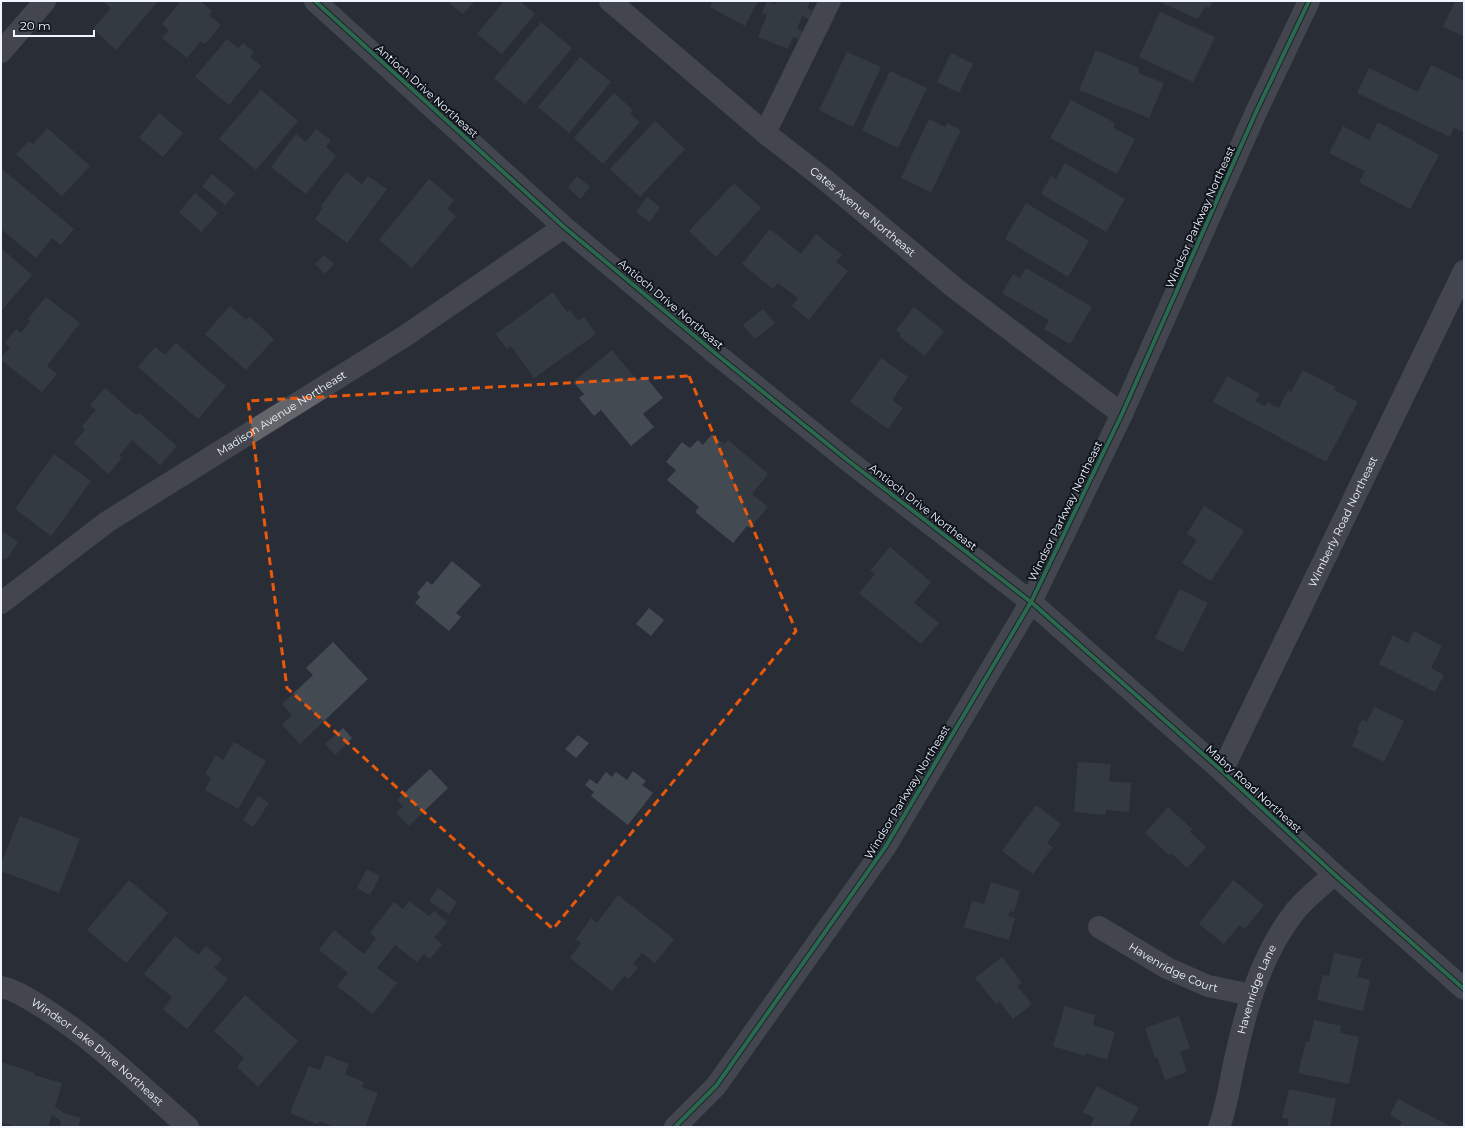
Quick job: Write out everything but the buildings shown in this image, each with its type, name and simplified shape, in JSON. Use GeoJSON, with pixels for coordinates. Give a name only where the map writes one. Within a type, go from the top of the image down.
{"type":"FeatureCollection","features":[{"type":"Feature","properties":{"kind":"street"},"geometry":{"type":"LineString","coordinates":[[1,52],[45,1]]}},
{"type":"Feature","properties":{"kind":"street","name":"Antioch Drive Northeast"},"geometry":{"type":"LineString","coordinates":[[315,1],[564,227],[715,353],[846,459],[1031,602]]}},
{"type":"Feature","properties":{"kind":"street","name":"Cates Avenue Northeast"},"geometry":{"type":"LineString","coordinates":[[610,1],[765,133],[823,178],[956,289],[1122,414]]}},
{"type":"Feature","properties":{"kind":"street"},"geometry":{"type":"LineString","coordinates":[[765,133],[830,1]]}},
{"type":"Feature","properties":{"kind":"street","name":"Windsor Parkway Northeast"},"geometry":{"type":"LineString","coordinates":[[675,1127],[716,1086],[886,846],[1031,602],[1122,414],[1254,117],[1309,1]]}},
{"type":"Feature","properties":{"kind":"street","name":"Madison Avenue Northeast"},"geometry":{"type":"LineString","coordinates":[[1,604],[107,522],[406,336],[564,227]]}},
{"type":"Feature","properties":{"kind":"street","name":"Wimberly Road Northeast"},"geometry":{"type":"LineString","coordinates":[[1222,771],[1464,271]]}},
{"type":"Feature","properties":{"kind":"street","name":"Mabry Road Northeast"},"geometry":{"type":"LineString","coordinates":[[1031,602],[1222,771],[1334,874],[1464,989]]}},
{"type":"Feature","properties":{"kind":"street","name":"Havenridge Lane"},"geometry":{"type":"LineString","coordinates":[[1219,1127],[1224,1112],[1236,1055],[1252,995],[1272,945],[1297,909],[1334,874]]}},
{"type":"Feature","properties":{"kind":"street","name":"Havenridge Court"},"geometry":{"type":"LineString","coordinates":[[1099,927],[1167,968],[1208,986],[1252,995]]}},
{"type":"Feature","properties":{"kind":"street","name":"Windsor Lake Drive Northeast"},"geometry":{"type":"LineString","coordinates":[[1,987],[31,1000],[59,1017],[91,1042],[188,1127]]}},
{"type":"Feature","properties":{"kind":"highlighted area"},"geometry":{"type":"Polygon","coordinates":[[[689,376],[796,631],[553,929],[287,688],[248,401],[689,376]]]}},
{"type":"Feature","properties":{"kind":"cycle path"},"geometry":{"type":"LineString","coordinates":[[315,1],[564,227],[715,353],[846,459],[1031,602],[1222,771],[1334,874],[1464,989]]}},
{"type":"Feature","properties":{"kind":"cycle path"},"geometry":{"type":"LineString","coordinates":[[675,1127],[716,1086],[886,846],[1031,602],[1122,414],[1257,110],[1309,1]]}}]}
